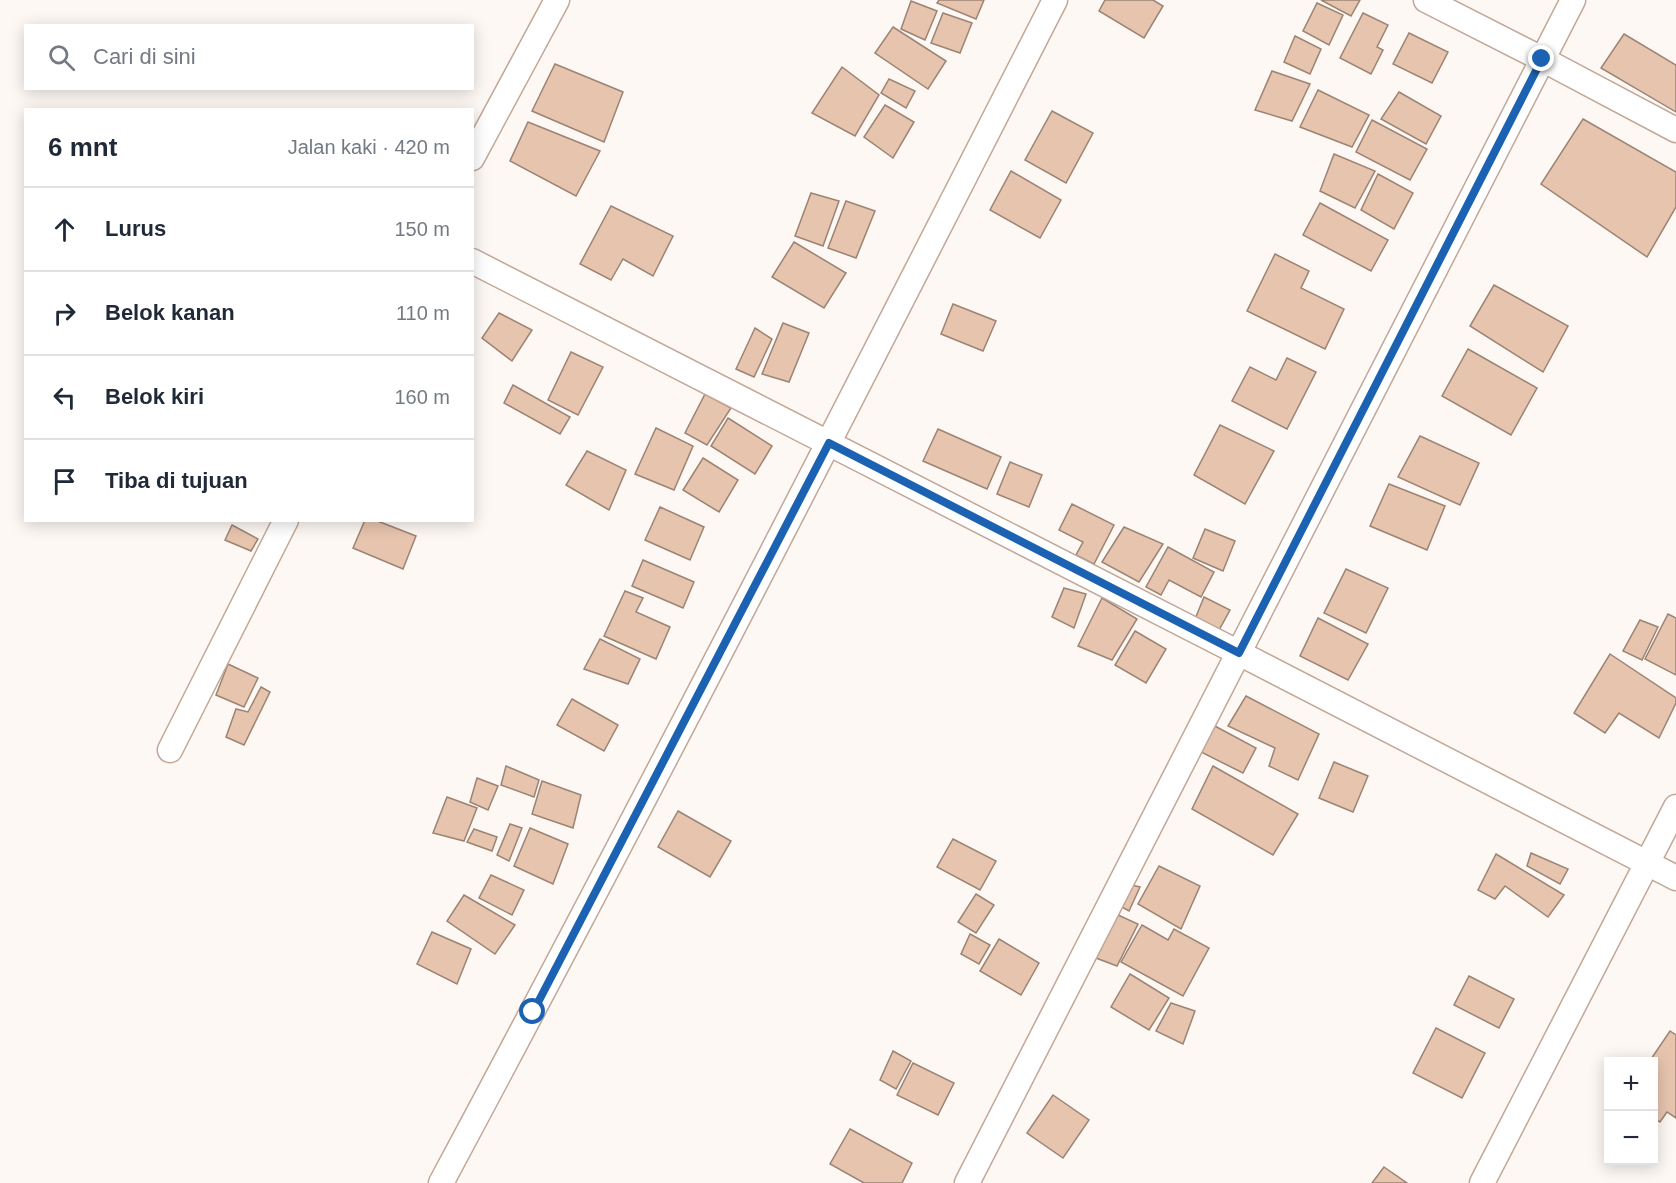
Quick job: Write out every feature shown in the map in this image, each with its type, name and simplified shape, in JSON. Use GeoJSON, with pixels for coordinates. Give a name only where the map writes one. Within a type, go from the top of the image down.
{"type":"FeatureCollection","features":[{"type":"Feature","properties":{"kind":"street"},"geometry":{"type":"LineString","coordinates":[[474,154],[557,0]]}},
{"type":"Feature","properties":{"kind":"street"},"geometry":{"type":"LineString","coordinates":[[441,1183],[533,1012],[829,443],[1056,0]]}},
{"type":"Feature","properties":{"kind":"street"},"geometry":{"type":"LineString","coordinates":[[1425,0],[1676,130]]}},
{"type":"Feature","properties":{"kind":"street"},"geometry":{"type":"LineString","coordinates":[[967,1183],[1573,0]]}},
{"type":"Feature","properties":{"kind":"street"},"geometry":{"type":"LineString","coordinates":[[474,262],[1676,878]]}},
{"type":"Feature","properties":{"kind":"street"},"geometry":{"type":"LineString","coordinates":[[170,750],[285,522]]}},
{"type":"Feature","properties":{"kind":"street"},"geometry":{"type":"LineString","coordinates":[[1482,1183],[1676,807]]}},
{"type":"Feature","properties":{"kind":"building"},"geometry":{"type":"Polygon","coordinates":[[[939,0],[984,0],[976,19],[937,3],[939,0]]]}},
{"type":"Feature","properties":{"kind":"building"},"geometry":{"type":"Polygon","coordinates":[[[1105,0],[1153,0],[1163,6],[1144,38],[1099,11],[1105,0]]]}},
{"type":"Feature","properties":{"kind":"building"},"geometry":{"type":"Polygon","coordinates":[[[1321,0],[1360,0],[1351,16],[1321,0]]]}},
{"type":"Feature","properties":{"kind":"building"},"geometry":{"type":"Polygon","coordinates":[[[911,1],[937,11],[925,40],[901,29],[911,1]]]}},
{"type":"Feature","properties":{"kind":"building"},"geometry":{"type":"Polygon","coordinates":[[[1317,3],[1343,15],[1329,45],[1303,31],[1317,3]]]}},
{"type":"Feature","properties":{"kind":"building"},"geometry":{"type":"Polygon","coordinates":[[[943,13],[972,23],[960,53],[931,43],[943,13]]]}},
{"type":"Feature","properties":{"kind":"building"},"geometry":{"type":"Polygon","coordinates":[[[1363,13],[1388,25],[1377,47],[1383,50],[1371,74],[1340,58],[1363,13]]]}},
{"type":"Feature","properties":{"kind":"building"},"geometry":{"type":"Polygon","coordinates":[[[893,27],[946,61],[928,89],[875,53],[893,27]]]}},
{"type":"Feature","properties":{"kind":"building"},"geometry":{"type":"Polygon","coordinates":[[[1409,33],[1448,52],[1432,83],[1393,64],[1409,33]]]}},
{"type":"Feature","properties":{"kind":"building"},"geometry":{"type":"Polygon","coordinates":[[[1624,34],[1676,65],[1676,112],[1601,68],[1624,34]]]}},
{"type":"Feature","properties":{"kind":"building"},"geometry":{"type":"Polygon","coordinates":[[[1295,36],[1321,49],[1310,74],[1284,62],[1295,36]]]}},
{"type":"Feature","properties":{"kind":"building"},"geometry":{"type":"Polygon","coordinates":[[[555,64],[623,92],[604,142],[532,111],[555,64]]]}},
{"type":"Feature","properties":{"kind":"building"},"geometry":{"type":"Polygon","coordinates":[[[842,67],[879,95],[855,136],[812,113],[842,67]]]}},
{"type":"Feature","properties":{"kind":"building"},"geometry":{"type":"Polygon","coordinates":[[[1272,71],[1310,84],[1292,121],[1255,110],[1272,71]]]}},
{"type":"Feature","properties":{"kind":"building"},"geometry":{"type":"Polygon","coordinates":[[[889,79],[915,91],[906,108],[881,93],[889,79]]]}},
{"type":"Feature","properties":{"kind":"building"},"geometry":{"type":"Polygon","coordinates":[[[1318,90],[1369,115],[1352,147],[1300,127],[1318,90]]]}},
{"type":"Feature","properties":{"kind":"building"},"geometry":{"type":"Polygon","coordinates":[[[1399,92],[1441,116],[1426,144],[1381,119],[1399,92]]]}},
{"type":"Feature","properties":{"kind":"building"},"geometry":{"type":"Polygon","coordinates":[[[885,105],[914,122],[893,158],[864,137],[885,105]]]}},
{"type":"Feature","properties":{"kind":"building"},"geometry":{"type":"Polygon","coordinates":[[[1052,111],[1093,133],[1066,183],[1025,160],[1052,111]]]}},
{"type":"Feature","properties":{"kind":"building"},"geometry":{"type":"Polygon","coordinates":[[[1583,119],[1676,172],[1676,207],[1647,257],[1541,184],[1583,119]]]}},
{"type":"Feature","properties":{"kind":"building"},"geometry":{"type":"Polygon","coordinates":[[[1372,120],[1427,149],[1410,180],[1356,152],[1372,120]]]}},
{"type":"Feature","properties":{"kind":"building"},"geometry":{"type":"Polygon","coordinates":[[[528,122],[600,151],[576,196],[510,161],[528,122]]]}},
{"type":"Feature","properties":{"kind":"building"},"geometry":{"type":"Polygon","coordinates":[[[1334,154],[1375,171],[1355,208],[1320,191],[1334,154]]]}},
{"type":"Feature","properties":{"kind":"building"},"geometry":{"type":"Polygon","coordinates":[[[1011,171],[1061,200],[1040,238],[990,210],[1011,171]]]}},
{"type":"Feature","properties":{"kind":"building"},"geometry":{"type":"Polygon","coordinates":[[[1378,174],[1413,193],[1394,229],[1361,210],[1378,174]]]}},
{"type":"Feature","properties":{"kind":"building"},"geometry":{"type":"Polygon","coordinates":[[[811,193],[839,201],[823,246],[795,236],[811,193]]]}},
{"type":"Feature","properties":{"kind":"building"},"geometry":{"type":"Polygon","coordinates":[[[846,201],[875,211],[856,258],[828,248],[846,201]]]}},
{"type":"Feature","properties":{"kind":"building"},"geometry":{"type":"Polygon","coordinates":[[[1320,203],[1388,240],[1371,271],[1303,235],[1320,203]]]}},
{"type":"Feature","properties":{"kind":"building"},"geometry":{"type":"Polygon","coordinates":[[[611,206],[673,236],[653,276],[623,259],[611,280],[580,264],[611,206]]]}},
{"type":"Feature","properties":{"kind":"building"},"geometry":{"type":"Polygon","coordinates":[[[794,242],[846,273],[824,308],[772,277],[794,242]]]}},
{"type":"Feature","properties":{"kind":"building"},"geometry":{"type":"Polygon","coordinates":[[[1275,254],[1309,271],[1301,288],[1344,309],[1325,349],[1247,311],[1275,254]]]}},
{"type":"Feature","properties":{"kind":"building"},"geometry":{"type":"Polygon","coordinates":[[[1494,285],[1568,326],[1543,372],[1470,326],[1494,285]]]}},
{"type":"Feature","properties":{"kind":"building"},"geometry":{"type":"Polygon","coordinates":[[[953,304],[996,321],[983,351],[941,334],[953,304]]]}},
{"type":"Feature","properties":{"kind":"building"},"geometry":{"type":"Polygon","coordinates":[[[499,313],[532,330],[512,361],[482,338],[499,313]]]}},
{"type":"Feature","properties":{"kind":"building"},"geometry":{"type":"Polygon","coordinates":[[[783,323],[809,333],[789,382],[762,374],[783,323]]]}},
{"type":"Feature","properties":{"kind":"building"},"geometry":{"type":"Polygon","coordinates":[[[755,328],[772,339],[754,377],[736,369],[755,328]]]}},
{"type":"Feature","properties":{"kind":"building"},"geometry":{"type":"Polygon","coordinates":[[[1468,349],[1537,388],[1511,435],[1442,396],[1468,349]]]}},
{"type":"Feature","properties":{"kind":"building"},"geometry":{"type":"Polygon","coordinates":[[[571,352],[603,367],[578,415],[548,400],[571,352]]]}},
{"type":"Feature","properties":{"kind":"building"},"geometry":{"type":"Polygon","coordinates":[[[1287,358],[1316,372],[1287,429],[1232,401],[1250,367],[1276,380],[1287,358]]]}},
{"type":"Feature","properties":{"kind":"building"},"geometry":{"type":"Polygon","coordinates":[[[513,385],[570,417],[560,434],[504,403],[513,385]]]}},
{"type":"Feature","properties":{"kind":"building"},"geometry":{"type":"Polygon","coordinates":[[[705,394],[731,408],[707,445],[685,433],[705,394]]]}},
{"type":"Feature","properties":{"kind":"building"},"geometry":{"type":"Polygon","coordinates":[[[728,418],[772,446],[755,474],[711,446],[728,418]]]}},
{"type":"Feature","properties":{"kind":"building"},"geometry":{"type":"Polygon","coordinates":[[[1220,425],[1274,451],[1245,504],[1194,475],[1220,425]]]}},
{"type":"Feature","properties":{"kind":"building"},"geometry":{"type":"Polygon","coordinates":[[[656,428],[693,446],[674,490],[635,474],[656,428]]]}},
{"type":"Feature","properties":{"kind":"building"},"geometry":{"type":"Polygon","coordinates":[[[938,429],[1001,457],[987,489],[923,461],[938,429]]]}},
{"type":"Feature","properties":{"kind":"building"},"geometry":{"type":"Polygon","coordinates":[[[1420,436],[1479,463],[1460,505],[1398,477],[1420,436]]]}},
{"type":"Feature","properties":{"kind":"building"},"geometry":{"type":"Polygon","coordinates":[[[587,451],[626,470],[609,510],[566,485],[587,451]]]}},
{"type":"Feature","properties":{"kind":"building"},"geometry":{"type":"Polygon","coordinates":[[[703,458],[738,480],[719,512],[683,490],[703,458]]]}},
{"type":"Feature","properties":{"kind":"building"},"geometry":{"type":"Polygon","coordinates":[[[1010,462],[1042,475],[1029,507],[997,494],[1010,462]]]}},
{"type":"Feature","properties":{"kind":"building"},"geometry":{"type":"Polygon","coordinates":[[[1389,484],[1445,506],[1427,550],[1370,526],[1389,484]]]}},
{"type":"Feature","properties":{"kind":"building"},"geometry":{"type":"Polygon","coordinates":[[[1072,504],[1114,525],[1094,564],[1076,555],[1083,542],[1059,530],[1072,504]]]}},
{"type":"Feature","properties":{"kind":"building"},"geometry":{"type":"Polygon","coordinates":[[[660,507],[704,527],[690,560],[645,540],[660,507]]]}},
{"type":"Feature","properties":{"kind":"building"},"geometry":{"type":"Polygon","coordinates":[[[364,522],[380,522],[416,536],[403,569],[353,548],[364,522]]]}},
{"type":"Feature","properties":{"kind":"building"},"geometry":{"type":"Polygon","coordinates":[[[232,525],[258,539],[251,551],[225,540],[232,525]]]}},
{"type":"Feature","properties":{"kind":"building"},"geometry":{"type":"Polygon","coordinates":[[[1124,527],[1163,544],[1139,582],[1102,562],[1124,527]]]}},
{"type":"Feature","properties":{"kind":"building"},"geometry":{"type":"Polygon","coordinates":[[[1205,529],[1235,541],[1223,571],[1193,558],[1205,529]]]}},
{"type":"Feature","properties":{"kind":"building"},"geometry":{"type":"Polygon","coordinates":[[[1168,547],[1214,572],[1201,597],[1169,580],[1161,595],[1146,587],[1168,547]]]}},
{"type":"Feature","properties":{"kind":"building"},"geometry":{"type":"Polygon","coordinates":[[[643,560],[694,582],[683,608],[632,586],[643,560]]]}},
{"type":"Feature","properties":{"kind":"building"},"geometry":{"type":"Polygon","coordinates":[[[1346,569],[1388,588],[1366,633],[1324,613],[1346,569]]]}},
{"type":"Feature","properties":{"kind":"building"},"geometry":{"type":"Polygon","coordinates":[[[1064,588],[1086,594],[1074,628],[1052,617],[1064,588]]]}},
{"type":"Feature","properties":{"kind":"building"},"geometry":{"type":"Polygon","coordinates":[[[625,591],[643,598],[636,612],[670,627],[656,659],[604,636],[625,591]]]}},
{"type":"Feature","properties":{"kind":"building"},"geometry":{"type":"Polygon","coordinates":[[[1204,597],[1230,610],[1219,630],[1195,619],[1204,597]]]}},
{"type":"Feature","properties":{"kind":"building"},"geometry":{"type":"Polygon","coordinates":[[[1102,598],[1137,619],[1112,660],[1078,646],[1102,598]]]}},
{"type":"Feature","properties":{"kind":"building"},"geometry":{"type":"Polygon","coordinates":[[[1668,614],[1676,618],[1676,675],[1645,659],[1668,614]]]}},
{"type":"Feature","properties":{"kind":"building"},"geometry":{"type":"Polygon","coordinates":[[[1318,618],[1368,644],[1348,680],[1300,656],[1318,618]]]}},
{"type":"Feature","properties":{"kind":"building"},"geometry":{"type":"Polygon","coordinates":[[[1640,620],[1658,627],[1642,660],[1623,651],[1640,620]]]}},
{"type":"Feature","properties":{"kind":"building"},"geometry":{"type":"Polygon","coordinates":[[[1135,631],[1166,649],[1146,683],[1115,665],[1135,631]]]}},
{"type":"Feature","properties":{"kind":"building"},"geometry":{"type":"Polygon","coordinates":[[[600,639],[640,659],[628,684],[584,669],[600,639]]]}},
{"type":"Feature","properties":{"kind":"building"},"geometry":{"type":"Polygon","coordinates":[[[1610,654],[1676,698],[1676,703],[1659,738],[1619,713],[1605,733],[1574,713],[1610,654]]]}},
{"type":"Feature","properties":{"kind":"building"},"geometry":{"type":"Polygon","coordinates":[[[228,664],[258,678],[244,707],[216,695],[228,664]]]}},
{"type":"Feature","properties":{"kind":"building"},"geometry":{"type":"Polygon","coordinates":[[[261,687],[270,692],[244,745],[226,737],[236,709],[248,712],[261,687]]]}},
{"type":"Feature","properties":{"kind":"building"},"geometry":{"type":"Polygon","coordinates":[[[1246,696],[1319,734],[1298,780],[1269,766],[1275,748],[1228,726],[1246,696]]]}},
{"type":"Feature","properties":{"kind":"building"},"geometry":{"type":"Polygon","coordinates":[[[572,699],[618,725],[604,751],[557,725],[572,699]]]}},
{"type":"Feature","properties":{"kind":"building"},"geometry":{"type":"Polygon","coordinates":[[[1213,725],[1256,748],[1243,773],[1201,752],[1213,725]]]}},
{"type":"Feature","properties":{"kind":"building"},"geometry":{"type":"Polygon","coordinates":[[[1334,762],[1368,776],[1353,812],[1319,798],[1334,762]]]}},
{"type":"Feature","properties":{"kind":"building"},"geometry":{"type":"Polygon","coordinates":[[[506,766],[539,780],[534,797],[501,785],[506,766]]]}},
{"type":"Feature","properties":{"kind":"building"},"geometry":{"type":"Polygon","coordinates":[[[1213,766],[1298,814],[1273,855],[1192,809],[1213,766]]]}},
{"type":"Feature","properties":{"kind":"building"},"geometry":{"type":"Polygon","coordinates":[[[477,778],[498,786],[488,810],[470,802],[477,778]]]}},
{"type":"Feature","properties":{"kind":"building"},"geometry":{"type":"Polygon","coordinates":[[[542,781],[581,795],[573,828],[532,814],[542,781]]]}},
{"type":"Feature","properties":{"kind":"building"},"geometry":{"type":"Polygon","coordinates":[[[447,797],[477,808],[464,841],[433,833],[447,797]]]}},
{"type":"Feature","properties":{"kind":"building"},"geometry":{"type":"Polygon","coordinates":[[[678,811],[731,841],[710,877],[658,847],[678,811]]]}},
{"type":"Feature","properties":{"kind":"building"},"geometry":{"type":"Polygon","coordinates":[[[510,824],[522,828],[509,861],[497,855],[510,824]]]}},
{"type":"Feature","properties":{"kind":"building"},"geometry":{"type":"Polygon","coordinates":[[[530,828],[568,844],[553,884],[514,866],[530,828]]]}},
{"type":"Feature","properties":{"kind":"building"},"geometry":{"type":"Polygon","coordinates":[[[474,829],[497,837],[492,851],[467,842],[474,829]]]}},
{"type":"Feature","properties":{"kind":"building"},"geometry":{"type":"Polygon","coordinates":[[[953,839],[996,861],[980,890],[937,867],[953,839]]]}},
{"type":"Feature","properties":{"kind":"building"},"geometry":{"type":"Polygon","coordinates":[[[1531,853],[1568,869],[1560,884],[1527,866],[1531,853]]]}},
{"type":"Feature","properties":{"kind":"building"},"geometry":{"type":"Polygon","coordinates":[[[1496,854],[1564,895],[1548,917],[1505,886],[1495,899],[1478,890],[1496,854]]]}},
{"type":"Feature","properties":{"kind":"building"},"geometry":{"type":"Polygon","coordinates":[[[1159,866],[1200,886],[1181,929],[1138,904],[1159,866]]]}},
{"type":"Feature","properties":{"kind":"building"},"geometry":{"type":"Polygon","coordinates":[[[491,875],[524,890],[512,915],[479,898],[491,875]]]}},
{"type":"Feature","properties":{"kind":"building"},"geometry":{"type":"Polygon","coordinates":[[[1128,884],[1140,887],[1129,911],[1120,906],[1128,884]]]}},
{"type":"Feature","properties":{"kind":"building"},"geometry":{"type":"Polygon","coordinates":[[[976,894],[994,905],[976,933],[958,922],[976,894]]]}},
{"type":"Feature","properties":{"kind":"building"},"geometry":{"type":"Polygon","coordinates":[[[464,895],[515,925],[495,954],[447,921],[464,895]]]}},
{"type":"Feature","properties":{"kind":"building"},"geometry":{"type":"Polygon","coordinates":[[[1118,915],[1138,924],[1117,966],[1096,958],[1118,915]]]}},
{"type":"Feature","properties":{"kind":"building"},"geometry":{"type":"Polygon","coordinates":[[[1142,925],[1168,940],[1174,929],[1209,948],[1183,996],[1121,962],[1142,925]]]}},
{"type":"Feature","properties":{"kind":"building"},"geometry":{"type":"Polygon","coordinates":[[[432,932],[471,949],[457,984],[417,964],[432,932]]]}},
{"type":"Feature","properties":{"kind":"building"},"geometry":{"type":"Polygon","coordinates":[[[970,934],[990,945],[979,964],[961,954],[970,934]]]}},
{"type":"Feature","properties":{"kind":"building"},"geometry":{"type":"Polygon","coordinates":[[[999,939],[1039,963],[1021,995],[980,971],[999,939]]]}},
{"type":"Feature","properties":{"kind":"building"},"geometry":{"type":"Polygon","coordinates":[[[1130,974],[1169,998],[1149,1030],[1111,1007],[1130,974]]]}},
{"type":"Feature","properties":{"kind":"building"},"geometry":{"type":"Polygon","coordinates":[[[1469,976],[1514,999],[1499,1028],[1454,1005],[1469,976]]]}},
{"type":"Feature","properties":{"kind":"building"},"geometry":{"type":"Polygon","coordinates":[[[1171,1003],[1195,1011],[1183,1044],[1156,1031],[1171,1003]]]}},
{"type":"Feature","properties":{"kind":"building"},"geometry":{"type":"Polygon","coordinates":[[[1436,1028],[1485,1053],[1462,1098],[1413,1073],[1436,1028]]]}},
{"type":"Feature","properties":{"kind":"building"},"geometry":{"type":"Polygon","coordinates":[[[1670,1031],[1676,1035],[1676,1118],[1667,1112],[1660,1122],[1658,1121],[1658,1057],[1652,1057],[1670,1031]]]}},
{"type":"Feature","properties":{"kind":"building"},"geometry":{"type":"Polygon","coordinates":[[[893,1051],[911,1061],[896,1089],[880,1080],[893,1051]]]}},
{"type":"Feature","properties":{"kind":"building"},"geometry":{"type":"Polygon","coordinates":[[[913,1063],[954,1083],[938,1115],[897,1095],[913,1063]]]}},
{"type":"Feature","properties":{"kind":"building"},"geometry":{"type":"Polygon","coordinates":[[[1053,1095],[1089,1120],[1063,1158],[1027,1133],[1053,1095]]]}},
{"type":"Feature","properties":{"kind":"building"},"geometry":{"type":"Polygon","coordinates":[[[850,1129],[912,1163],[902,1183],[864,1183],[830,1164],[850,1129]]]}},
{"type":"Feature","properties":{"kind":"building"},"geometry":{"type":"Polygon","coordinates":[[[1384,1167],[1407,1183],[1372,1183],[1384,1167]]]}},
{"type":"Feature","properties":{"kind":"route"},"geometry":{"type":"LineString","coordinates":[[533,1012],[829,443],[1239,653],[1542,59]]}}]}
